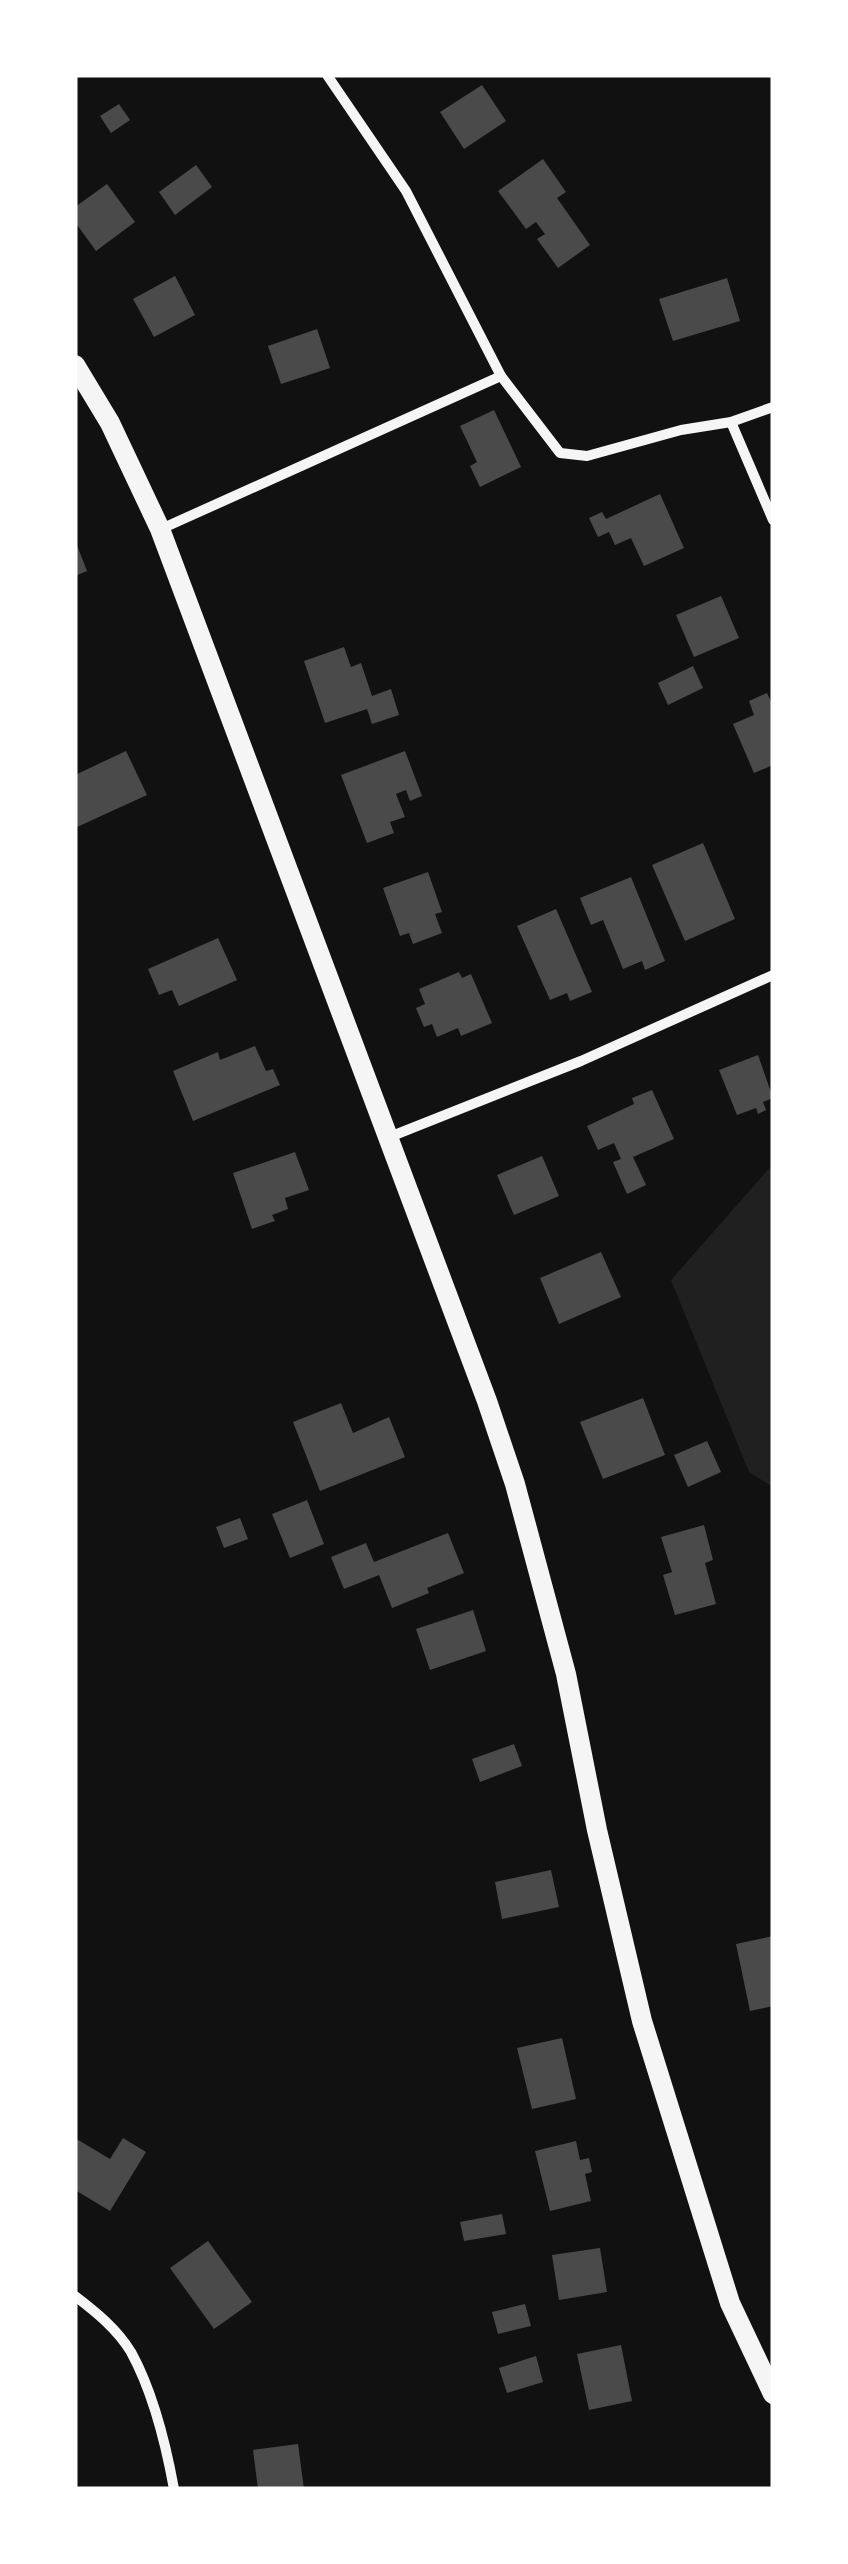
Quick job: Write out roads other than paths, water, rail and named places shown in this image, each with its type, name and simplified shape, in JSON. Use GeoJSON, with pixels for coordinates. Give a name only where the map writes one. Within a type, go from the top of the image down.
{"type":"FeatureCollection","features":[{"type":"Feature","properties":{"kind":"main road"},"geometry":{"type":"LineString","coordinates":[[75,365],[110,422],[160,530],[516,1484],[566,1674],[597,1830],[642,2021],[730,2303],[773,2394]]}},
{"type":"Feature","properties":{"kind":"street"},"geometry":{"type":"LineString","coordinates":[[327,75],[406,191],[501,376],[560,452],[587,456],[681,430],[731,422],[773,407]]}},
{"type":"Feature","properties":{"kind":"street"},"geometry":{"type":"LineString","coordinates":[[160,530],[501,376]]}},
{"type":"Feature","properties":{"kind":"street"},"geometry":{"type":"LineString","coordinates":[[731,422],[773,520]]}},
{"type":"Feature","properties":{"kind":"street"},"geometry":{"type":"LineString","coordinates":[[386,1138],[581,1061],[773,975]]}},
{"type":"Feature","properties":{"kind":"street"},"geometry":{"type":"LineString","coordinates":[[75,2296],[105,2319],[131,2352],[154,2412],[174,2489]]}}]}
